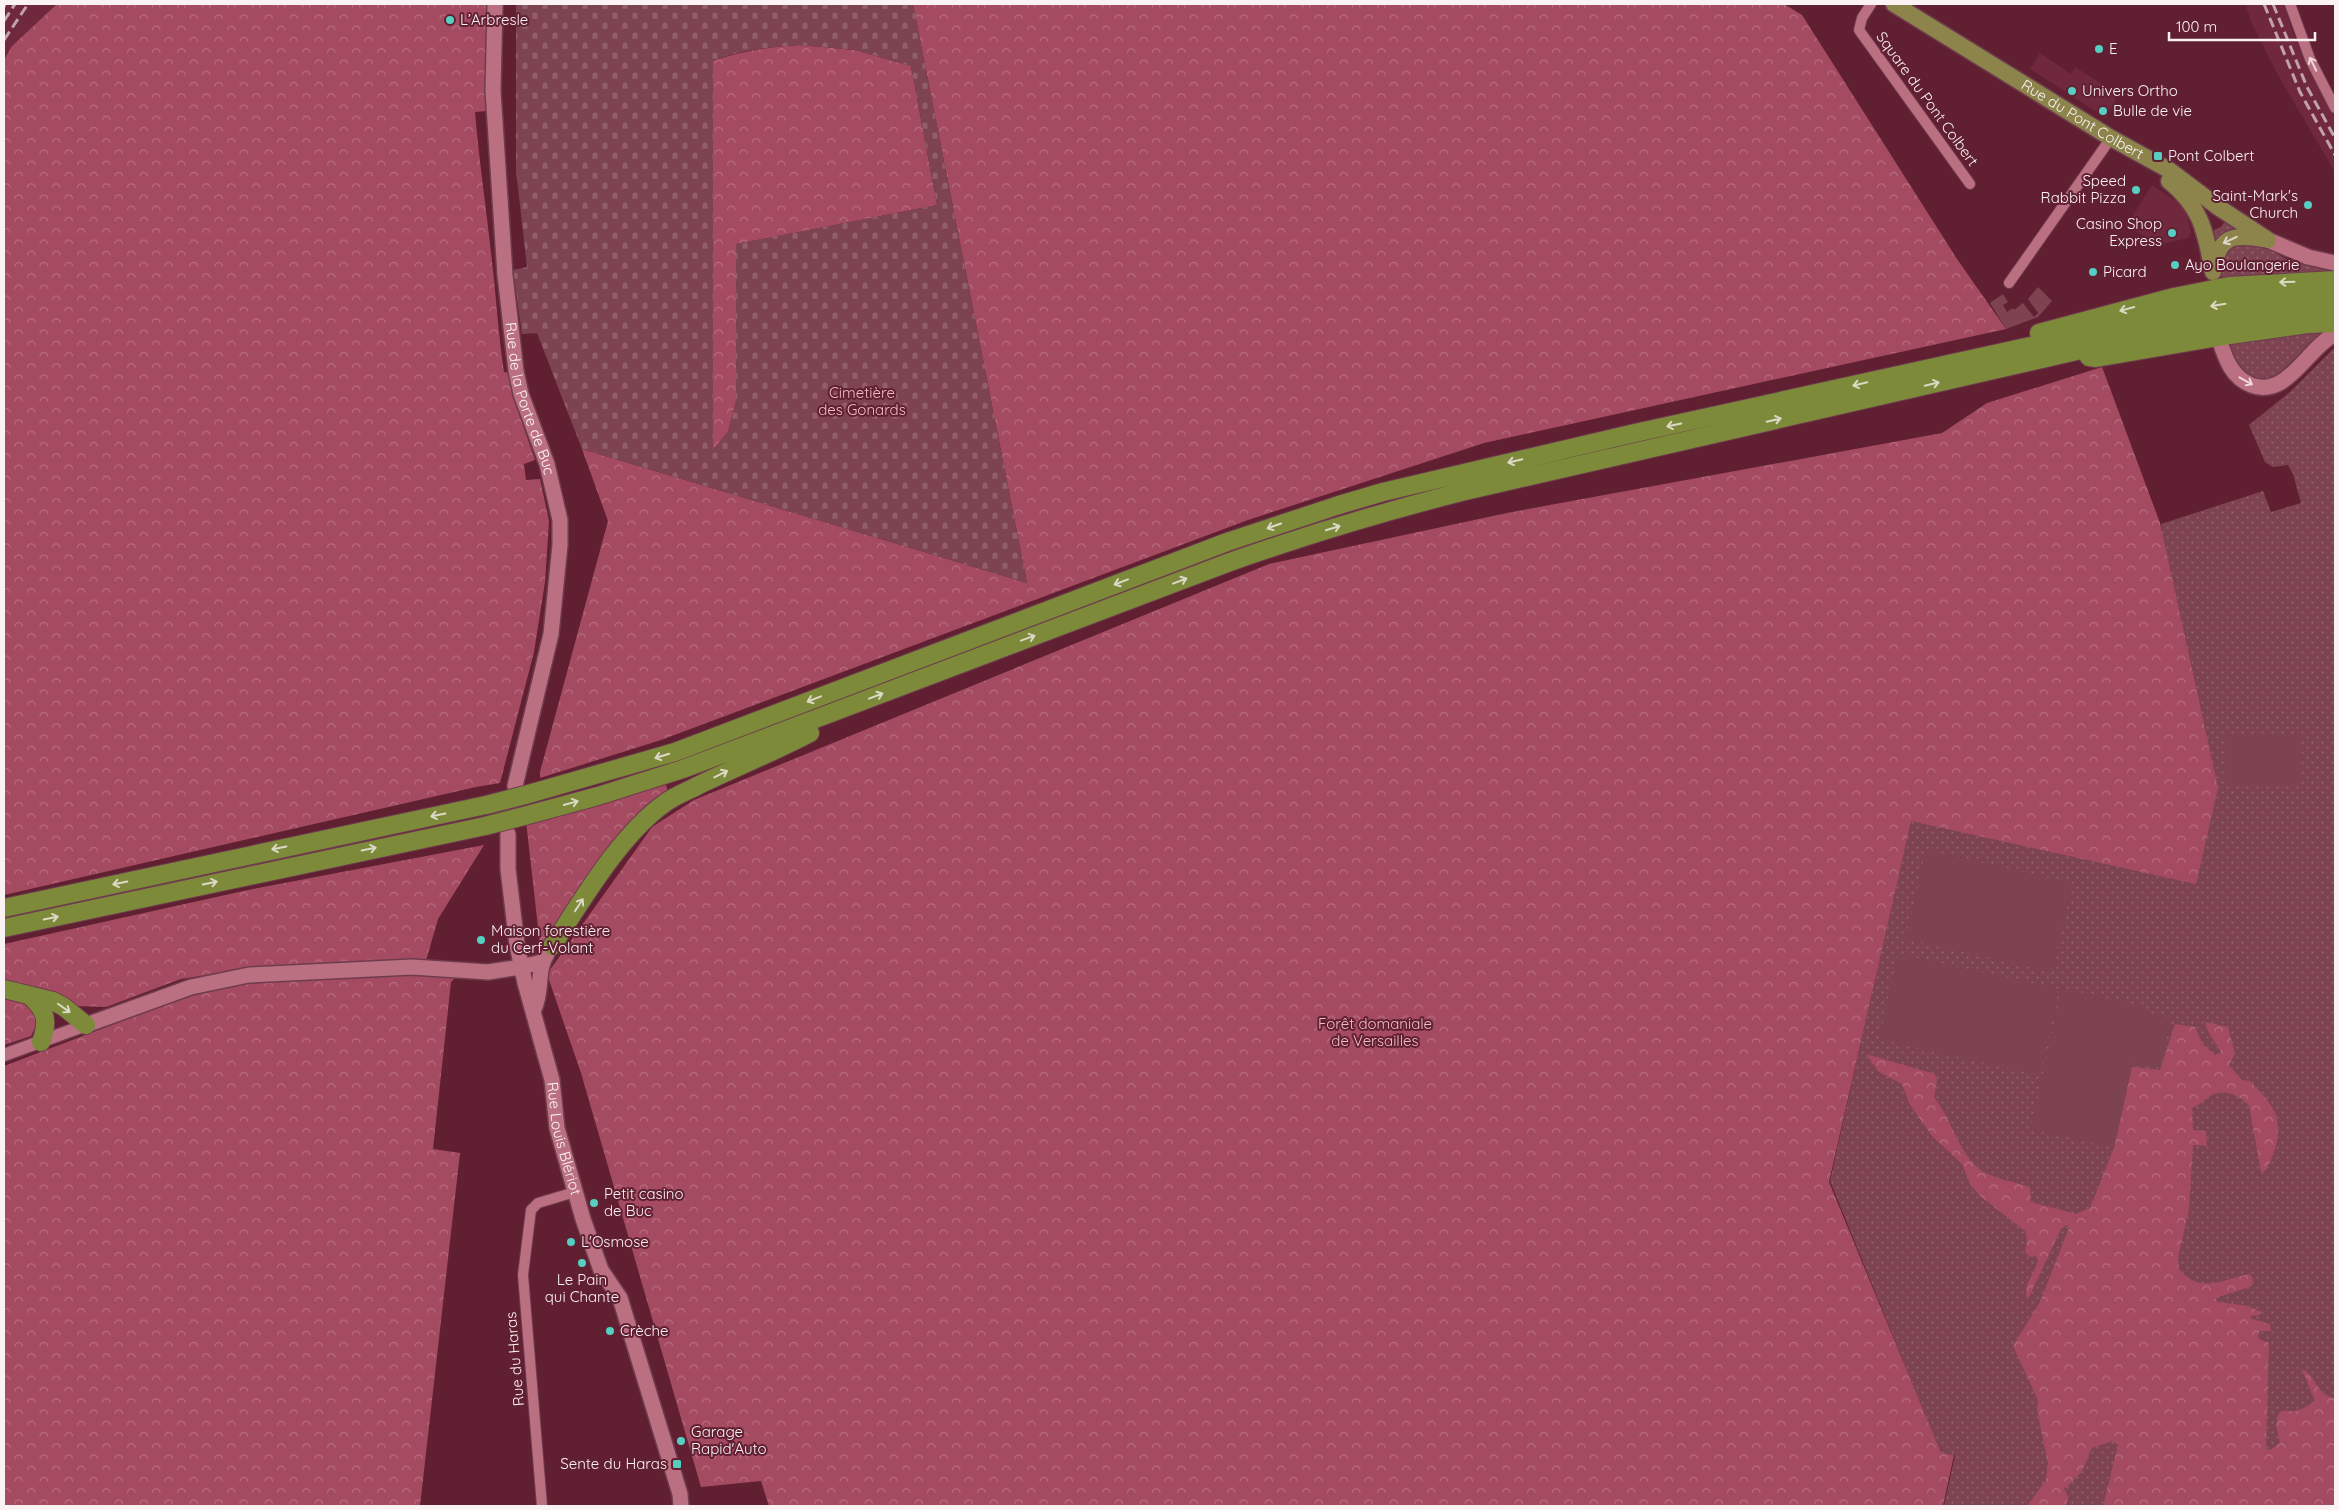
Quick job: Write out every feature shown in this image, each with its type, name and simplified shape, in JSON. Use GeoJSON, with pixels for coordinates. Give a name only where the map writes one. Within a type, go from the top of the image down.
{"type":"FeatureCollection","features":[{"type":"Feature","properties":{"kind":"highway"},"geometry":{"type":"LineString","coordinates":[[1942,365],[1961,353],[2174,297],[2229,286],[2335,280]]}},
{"type":"Feature","properties":{"kind":"highway"},"geometry":{"type":"LineString","coordinates":[[4,908],[486,805],[520,791],[675,752],[1227,542],[1383,492],[1635,433],[2208,307],[2269,297],[2335,294]]}},
{"type":"Feature","properties":{"kind":"highway"},"geometry":{"type":"LineString","coordinates":[[4,928],[485,826],[598,796],[683,769],[1296,538],[1388,510],[2168,330],[2235,317],[2311,309],[2335,310]]}},
{"type":"Feature","properties":{"kind":"highway"},"geometry":{"type":"LineString","coordinates":[[2069,353],[2096,358],[2230,335],[2308,324],[2335,323]]}},
{"type":"Feature","properties":{"kind":"highway"},"geometry":{"type":"LineString","coordinates":[[552,946],[586,893],[636,828],[649,815],[668,801],[738,765],[810,733],[830,714]]}},
{"type":"Feature","properties":{"kind":"highway"},"geometry":{"type":"LineString","coordinates":[[4,989],[52,1001],[64,1007],[86,1026]]}},
{"type":"Feature","properties":{"kind":"highway"},"geometry":{"type":"LineString","coordinates":[[29,995],[42,1009],[45,1018],[46,1030],[41,1042]]}},
{"type":"Feature","properties":{"kind":"main road","name":"Rue de la Porte de Buc"},"geometry":{"type":"LineString","coordinates":[[496,4],[493,91],[505,275],[516,371],[520,394],[547,464],[560,520],[560,545],[551,634],[520,791]]}},
{"type":"Feature","properties":{"kind":"main road","name":"Rue du Pont Colbert"},"geometry":{"type":"LineString","coordinates":[[1894,4],[2139,155],[2181,178],[2218,207],[2268,240]]}},
{"type":"Feature","properties":{"kind":"main road"},"geometry":{"type":"LineString","coordinates":[[2139,155],[2189,200],[2204,228],[2213,272],[2218,251],[2223,243],[2231,238],[2241,236],[2268,240],[2308,257],[2335,262]]}},
{"type":"Feature","properties":{"kind":"main road"},"geometry":{"type":"LineString","coordinates":[[2204,228],[2216,222],[2218,207]]}},
{"type":"Feature","properties":{"kind":"main road"},"geometry":{"type":"LineString","coordinates":[[2220,342],[2229,367],[2236,376],[2254,386],[2266,388],[2281,383],[2318,345],[2335,334]]}},
{"type":"Feature","properties":{"kind":"main road"},"geometry":{"type":"LineString","coordinates":[[508,834],[508,869],[521,967]]}},
{"type":"Feature","properties":{"kind":"main road"},"geometry":{"type":"LineString","coordinates":[[533,1012],[538,1002],[542,962],[552,946]]}},
{"type":"Feature","properties":{"kind":"main road"},"geometry":{"type":"LineString","coordinates":[[86,1026],[191,987],[249,975],[412,967],[488,972],[542,962]]}},
{"type":"Feature","properties":{"kind":"main road","name":"Rue Louis Blériot"},"geometry":{"type":"LineString","coordinates":[[521,967],[552,1080],[557,1128],[575,1192],[601,1270],[620,1298],[680,1494],[681,1506]]}},
{"type":"Feature","properties":{"kind":"street","name":"Square du Pont Colbert"},"geometry":{"type":"LineString","coordinates":[[1871,4],[1862,18],[1859,30],[1970,184]]}},
{"type":"Feature","properties":{"kind":"street"},"geometry":{"type":"LineString","coordinates":[[2290,4],[2310,58],[2335,108]]}},
{"type":"Feature","properties":{"kind":"street"},"geometry":{"type":"LineString","coordinates":[[2009,283],[2111,138]]}},
{"type":"Feature","properties":{"kind":"street"},"geometry":{"type":"LineString","coordinates":[[4,1055],[86,1026]]}},
{"type":"Feature","properties":{"kind":"street","name":"Rue du Haras"},"geometry":{"type":"LineString","coordinates":[[542,1506],[522,1275],[531,1210],[538,1204],[575,1192]]}},
{"type":"Feature","properties":{"kind":"shaded area"},"geometry":{"type":"Polygon","coordinates":[[[4,4],[57,4],[12,46],[4,60],[4,4]]]}},
{"type":"Feature","properties":{"kind":"shaded area"},"geometry":{"type":"Polygon","coordinates":[[[2245,4],[2285,4],[2291,28],[2307,67],[2335,114],[2335,172],[2279,77],[2253,26],[2245,4]]]}},
{"type":"Feature","properties":{"kind":"shaded area"},"geometry":{"type":"Polygon","coordinates":[[[2040,53],[2071,74],[2075,67],[2118,94],[2106,118],[2030,69],[2040,53]]]}},
{"type":"Feature","properties":{"kind":"shaded area"},"geometry":{"type":"Polygon","coordinates":[[[2152,185],[2185,207],[2191,233],[2188,238],[2158,245],[2127,225],[2152,185]]]}},
{"type":"Feature","properties":{"kind":"green space"},"geometry":{"type":"Polygon","coordinates":[[[57,4],[488,4],[487,111],[475,112],[500,342],[504,372],[509,373],[513,397],[535,460],[524,464],[526,480],[540,479],[549,521],[545,582],[534,652],[500,783],[4,895],[4,60],[12,46],[57,4]]]}},
{"type":"Feature","properties":{"kind":"green space","name":"Cimetière des Gonards"},"geometry":{"type":"Polygon","coordinates":[[[516,4],[913,4],[1027,583],[582,449],[537,333],[522,334],[513,270],[527,267],[516,170],[516,4]],[[799,45],[766,48],[713,61],[713,450],[728,432],[736,401],[736,244],[937,205],[911,66],[855,50],[799,45]]]}},
{"type":"Feature","properties":{"kind":"green space"},"geometry":{"type":"Polygon","coordinates":[[[913,4],[1784,4],[1802,15],[1957,259],[2006,329],[1484,443],[1248,520],[661,740],[540,778],[540,772],[608,521],[582,449],[1027,583],[913,4]]]}},
{"type":"Feature","properties":{"kind":"green space"},"geometry":{"type":"Polygon","coordinates":[[[799,45],[855,50],[911,66],[937,205],[737,244],[736,401],[728,432],[713,450],[713,61],[755,50],[799,45]]]}},
{"type":"Feature","properties":{"kind":"green space"},"geometry":{"type":"Polygon","coordinates":[[[2226,220],[2251,232],[2213,251],[2208,233],[2221,227],[2226,220]]]}},
{"type":"Feature","properties":{"kind":"green space"},"geometry":{"type":"Polygon","coordinates":[[[2256,241],[2286,259],[2335,269],[2335,273],[2289,273],[2222,278],[2220,259],[2225,247],[2256,241]]]}},
{"type":"Feature","properties":{"kind":"green space"},"geometry":{"type":"Polygon","coordinates":[[[2038,287],[2052,301],[2038,317],[2006,329],[1990,303],[2003,294],[2008,302],[2003,305],[2007,312],[2013,308],[2014,310],[2023,303],[2034,317],[2038,313],[2028,299],[2038,287]]]}},
{"type":"Feature","properties":{"kind":"green space"},"geometry":{"type":"Polygon","coordinates":[[[2330,327],[2306,348],[2285,371],[2268,380],[2260,381],[2252,378],[2245,372],[2234,357],[2227,340],[2330,327]]]}},
{"type":"Feature","properties":{"kind":"green space"},"geometry":{"type":"Polygon","coordinates":[[[2335,347],[2335,1506],[1944,1506],[1955,1455],[1941,1454],[1830,1181],[1910,820],[2165,560],[2161,524],[2263,491],[2271,512],[2301,503],[2293,474],[2288,465],[2273,467],[2265,462],[2249,425],[2291,391],[2335,347]]]}},
{"type":"Feature","properties":{"kind":"green space","name":"Forêt domaniale de Versailles"},"geometry":{"type":"Polygon","coordinates":[[[2102,367],[2160,523],[2218,788],[2196,884],[1911,821],[1829,1182],[1941,1453],[1954,1455],[1943,1506],[769,1506],[761,1481],[701,1487],[581,1073],[547,974],[652,827],[694,800],[1269,564],[1507,513],[1942,433],[1987,403],[2102,367]]]}},
{"type":"Feature","properties":{"kind":"green space"},"geometry":{"type":"Polygon","coordinates":[[[2227,734],[2301,735],[2300,785],[2227,785],[2227,734]]]}},
{"type":"Feature","properties":{"kind":"green space"},"geometry":{"type":"Polygon","coordinates":[[[666,785],[668,792],[646,805],[620,837],[552,932],[540,945],[526,821],[666,785]]]}},
{"type":"Feature","properties":{"kind":"green space"},"geometry":{"type":"Polygon","coordinates":[[[484,845],[438,919],[425,964],[252,968],[181,979],[106,1007],[74,1006],[4,983],[4,944],[248,890],[484,845]]]}},
{"type":"Feature","properties":{"kind":"green space"},"geometry":{"type":"Polygon","coordinates":[[[1926,850],[2072,883],[2052,972],[1906,939],[1926,850]]]}},
{"type":"Feature","properties":{"kind":"green space"},"geometry":{"type":"Polygon","coordinates":[[[1898,954],[2059,989],[2040,1075],[1879,1039],[1898,954]]]}},
{"type":"Feature","properties":{"kind":"green space"},"geometry":{"type":"Polygon","coordinates":[[[418,973],[457,976],[451,982],[433,1149],[460,1153],[420,1506],[4,1506],[4,1066],[180,999],[214,990],[268,980],[418,973]]]}},
{"type":"Feature","properties":{"kind":"green space"},"geometry":{"type":"Polygon","coordinates":[[[2062,988],[2145,1007],[2144,1012],[2171,1018],[2160,1068],[2133,1062],[2114,1147],[2031,1129],[2062,988]]]}},
{"type":"Feature","properties":{"kind":"green space"},"geometry":{"type":"Polygon","coordinates":[[[4,997],[24,1002],[40,1018],[31,1036],[4,1045],[4,997]]]}},
{"type":"Feature","properties":{"kind":"green space"},"geometry":{"type":"Polygon","coordinates":[[[2205,1022],[2228,1027],[2235,1054],[2229,1065],[2242,1080],[2250,1081],[2269,1103],[2277,1118],[2278,1134],[2272,1158],[2265,1171],[2261,1172],[2249,1106],[2245,1102],[2236,1096],[2219,1093],[2214,1094],[2192,1108],[2193,1130],[2206,1131],[2207,1146],[2193,1145],[2189,1209],[2178,1258],[2179,1269],[2187,1277],[2204,1283],[2212,1283],[2250,1274],[2253,1279],[2250,1287],[2215,1298],[2218,1302],[2248,1306],[2261,1312],[2260,1315],[2250,1316],[2252,1319],[2270,1324],[2271,1331],[2260,1331],[2257,1338],[2269,1343],[2266,1449],[2270,1450],[2280,1443],[2276,1425],[2279,1413],[2299,1410],[2315,1401],[2302,1369],[2307,1372],[2322,1392],[2333,1398],[2335,1397],[2335,1506],[2103,1506],[2118,1445],[2112,1441],[2092,1448],[2082,1471],[2064,1488],[2068,1497],[2066,1506],[2027,1506],[2046,1480],[2048,1463],[2037,1410],[2038,1400],[2013,1346],[2040,1302],[2069,1228],[2067,1225],[2061,1229],[2028,1299],[2026,1288],[2038,1262],[2038,1256],[2030,1257],[2025,1252],[2027,1241],[2025,1231],[1980,1196],[1970,1184],[1962,1164],[1932,1136],[1909,1103],[1902,1084],[1879,1072],[1866,1054],[1935,1074],[1937,1080],[1934,1097],[1974,1165],[1993,1176],[2030,1187],[2031,1202],[2076,1214],[2090,1208],[2114,1148],[2132,1067],[2160,1070],[2175,1024],[2195,1027],[2202,1043],[2215,1055],[2221,1052],[2205,1022]]]}},
{"type":"Feature","properties":{"kind":"railway"},"geometry":{"type":"LineString","coordinates":[[4,21],[15,4]]}},
{"type":"Feature","properties":{"kind":"railway"},"geometry":{"type":"LineString","coordinates":[[4,40],[28,4]]}},
{"type":"Feature","properties":{"kind":"railway"},"geometry":{"type":"LineString","coordinates":[[2264,4],[2300,92],[2335,155]]}},
{"type":"Feature","properties":{"kind":"railway"},"geometry":{"type":"LineString","coordinates":[[2273,4],[2307,87],[2335,138]]}},
{"type":"Feature","properties":{"kind":"place","name":"L’Arbresle"},"geometry":{"type":"Point","coordinates":[450,20]}},
{"type":"Feature","properties":{"kind":"place","name":"E"},"geometry":{"type":"Point","coordinates":[2099,49]}},
{"type":"Feature","properties":{"kind":"place","name":"Univers Ortho"},"geometry":{"type":"Point","coordinates":[2072,91]}},
{"type":"Feature","properties":{"kind":"place","name":"Bulle de vie"},"geometry":{"type":"Point","coordinates":[2103,111]}},
{"type":"Feature","properties":{"kind":"place","name":"Pont Colbert"},"geometry":{"type":"Point","coordinates":[2158,156]}},
{"type":"Feature","properties":{"kind":"place","name":"Speed Rabbit Pizza"},"geometry":{"type":"Point","coordinates":[2136,190]}},
{"type":"Feature","properties":{"kind":"place","name":"Saint-Mark's Church"},"geometry":{"type":"Point","coordinates":[2308,205]}},
{"type":"Feature","properties":{"kind":"place","name":"Casino Shop Express"},"geometry":{"type":"Point","coordinates":[2172,233]}},
{"type":"Feature","properties":{"kind":"place","name":"Ayo Boulangerie"},"geometry":{"type":"Point","coordinates":[2175,265]}},
{"type":"Feature","properties":{"kind":"place","name":"Picard"},"geometry":{"type":"Point","coordinates":[2093,272]}},
{"type":"Feature","properties":{"kind":"place","name":"Maison forestière du Cerf-Volant"},"geometry":{"type":"Point","coordinates":[481,940]}},
{"type":"Feature","properties":{"kind":"place","name":"Petit casino de Buc"},"geometry":{"type":"Point","coordinates":[594,1203]}},
{"type":"Feature","properties":{"kind":"place","name":"L'Osmose"},"geometry":{"type":"Point","coordinates":[571,1242]}},
{"type":"Feature","properties":{"kind":"place","name":"Le Pain qui Chante"},"geometry":{"type":"Point","coordinates":[582,1263]}},
{"type":"Feature","properties":{"kind":"place","name":"Crèche"},"geometry":{"type":"Point","coordinates":[610,1331]}},
{"type":"Feature","properties":{"kind":"place","name":"Garage Rapid'Auto"},"geometry":{"type":"Point","coordinates":[681,1441]}},
{"type":"Feature","properties":{"kind":"place","name":"Sente du Haras"},"geometry":{"type":"Point","coordinates":[677,1464]}}]}
